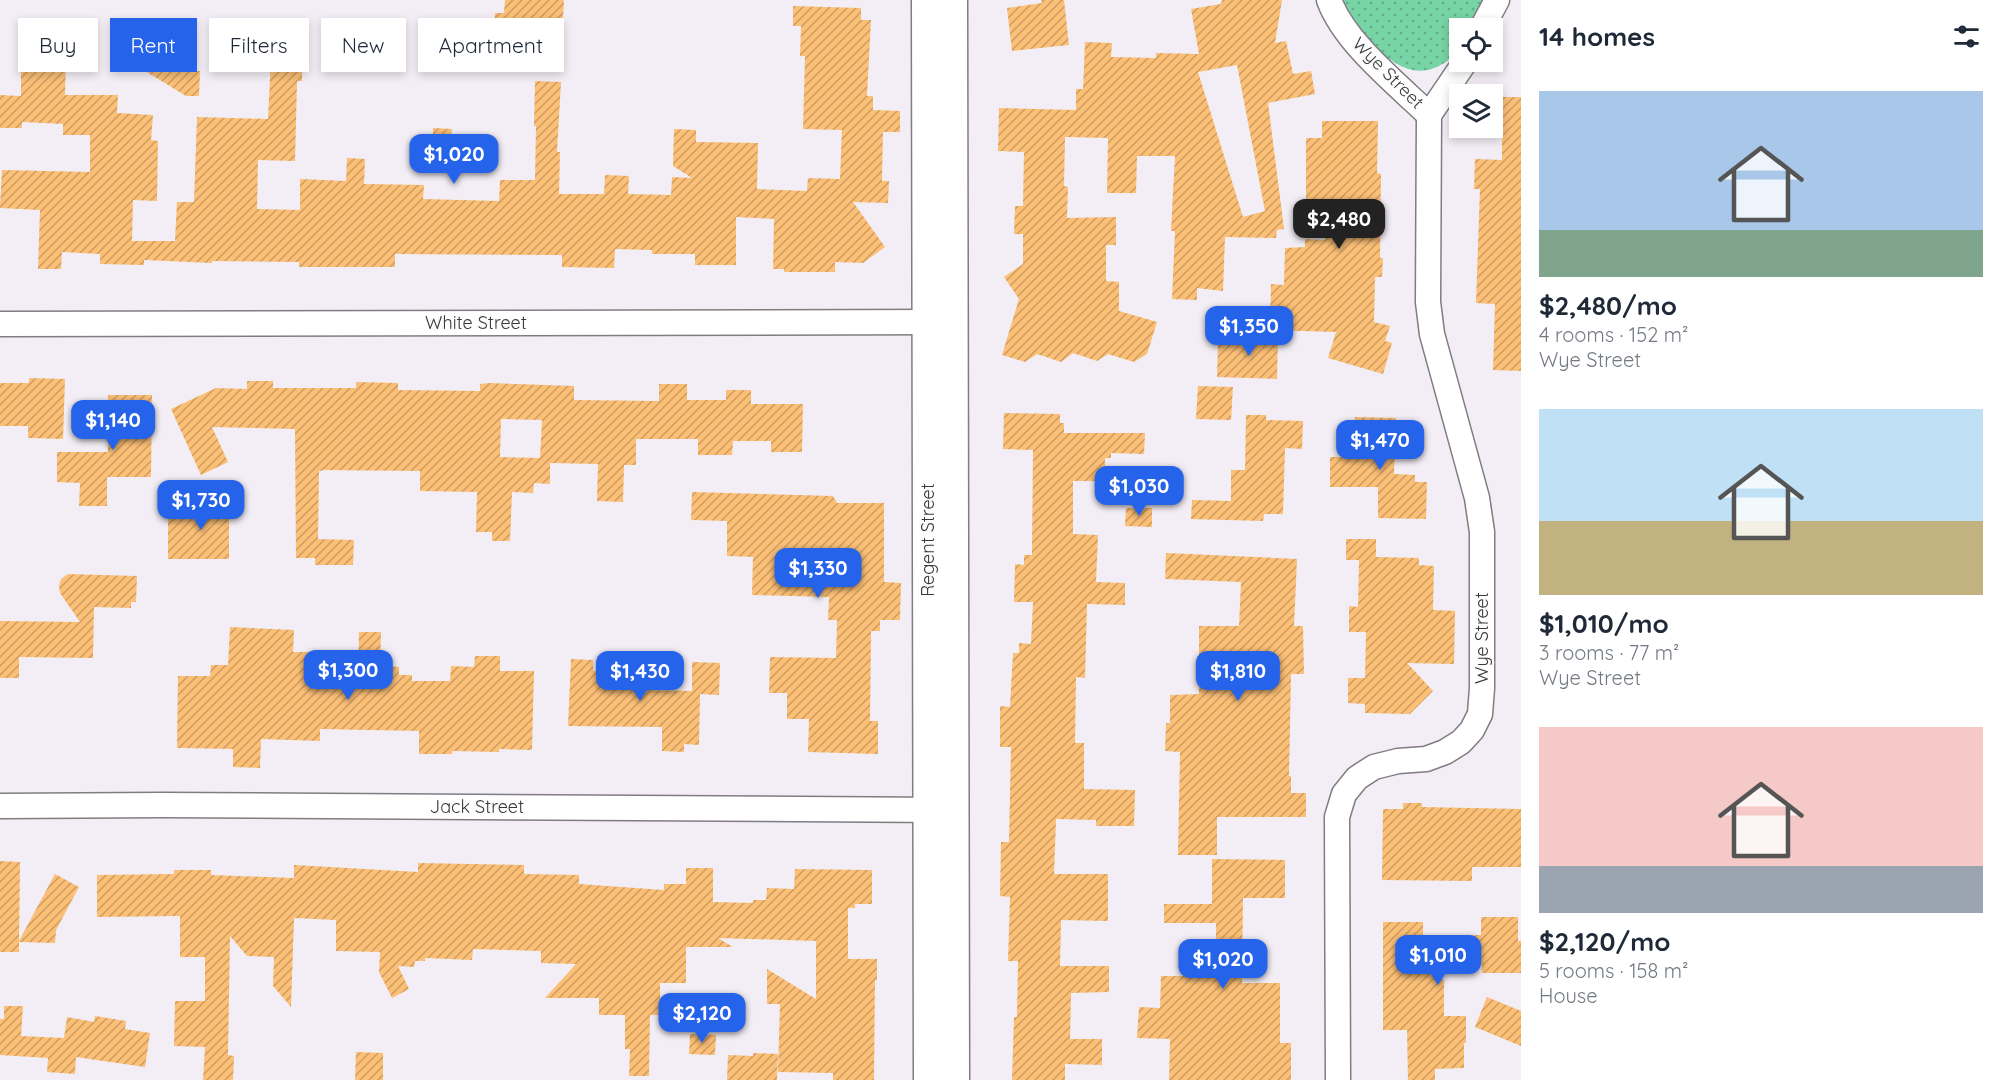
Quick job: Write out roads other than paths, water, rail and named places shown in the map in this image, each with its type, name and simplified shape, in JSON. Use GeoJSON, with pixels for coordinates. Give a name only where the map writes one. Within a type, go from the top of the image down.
{"type":"FeatureCollection","features":[{"type":"Feature","properties":{"kind":"street","name":"Regent Street"},"geometry":{"type":"LineString","coordinates":[[927,0],[940,322],[941,809],[954,1080]]}},
{"type":"Feature","properties":{"kind":"street","name":"Regent Street"},"geometry":{"type":"LineString","coordinates":[[940,322],[952,0]]}},
{"type":"Feature","properties":{"kind":"street","name":"Wye Street"},"geometry":{"type":"LineString","coordinates":[[1329,0],[1332,10],[1357,45],[1429,115]]}},
{"type":"Feature","properties":{"kind":"street"},"geometry":{"type":"LineString","coordinates":[[1487,18],[1497,0]]}},
{"type":"Feature","properties":{"kind":"street","name":"Wye Street"},"geometry":{"type":"LineString","coordinates":[[1338,1080],[1337,817],[1344,794],[1357,778],[1374,767],[1398,761],[1426,759],[1445,752],[1461,742],[1472,730],[1480,714],[1482,532],[1477,498],[1432,334],[1428,302],[1429,115],[1458,72]]}},
{"type":"Feature","properties":{"kind":"street","name":"White Street"},"geometry":{"type":"LineString","coordinates":[[0,324],[940,322]]}},
{"type":"Feature","properties":{"kind":"street","name":"Jack Street"},"geometry":{"type":"LineString","coordinates":[[0,806],[941,809]]}},
{"type":"Feature","properties":{"kind":"street","name":"Regent Street"},"geometry":{"type":"LineString","coordinates":[[929,1080],[941,809]]}}]}
